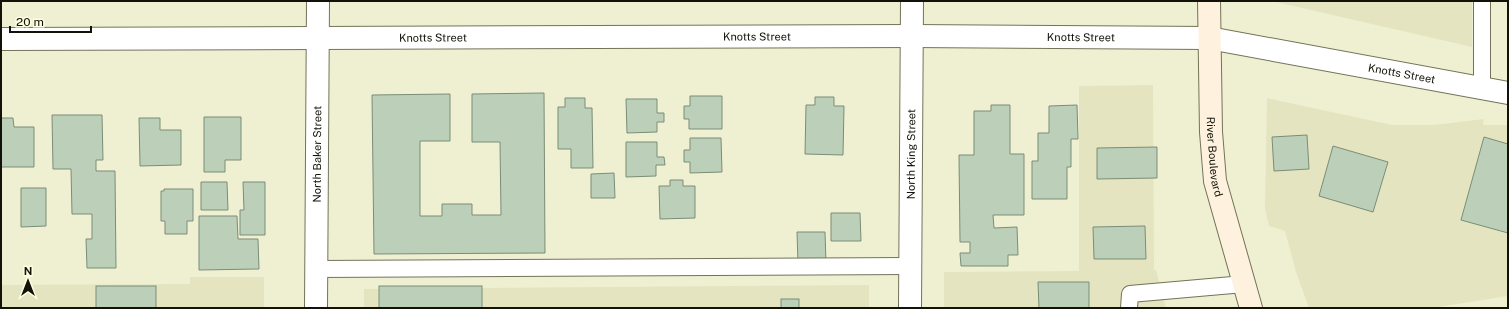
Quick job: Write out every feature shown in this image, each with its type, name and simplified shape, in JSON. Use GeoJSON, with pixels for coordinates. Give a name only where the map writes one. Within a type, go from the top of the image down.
{"type":"FeatureCollection","features":[{"type":"Feature","properties":{"kind":"main road","name":"River Boulevard"},"geometry":{"type":"LineString","coordinates":[[1209,1],[1211,132],[1215,181],[1251,308]]}},
{"type":"Feature","properties":{"kind":"street","name":"North Baker Street"},"geometry":{"type":"LineString","coordinates":[[316,308],[318,1]]}},
{"type":"Feature","properties":{"kind":"street","name":"North King Street"},"geometry":{"type":"LineString","coordinates":[[910,308],[912,1]]}},
{"type":"Feature","properties":{"kind":"street","name":"Knotts Street"},"geometry":{"type":"LineString","coordinates":[[1,39],[912,36],[1209,38],[1508,93]]}},
{"type":"Feature","properties":{"kind":"lane"},"geometry":{"type":"LineString","coordinates":[[1482,1],[1482,88]]}},
{"type":"Feature","properties":{"kind":"lane"},"geometry":{"type":"LineString","coordinates":[[316,269],[910,266]]}},
{"type":"Feature","properties":{"kind":"lane"},"geometry":{"type":"LineString","coordinates":[[1130,308],[1130,294],[1244,284]]}},
{"type":"Feature","properties":{"kind":"shaded area"},"geometry":{"type":"Polygon","coordinates":[[[1274,1],[1472,1],[1472,47],[1276,2],[1274,1]]]}},
{"type":"Feature","properties":{"kind":"shaded area"},"geometry":{"type":"Polygon","coordinates":[[[1153,85],[1154,270],[1156,270],[1166,308],[944,308],[944,272],[1079,271],[1079,86],[1153,85]]]}},
{"type":"Feature","properties":{"kind":"shaded area"},"geometry":{"type":"Polygon","coordinates":[[[1267,98],[1392,125],[1434,125],[1484,119],[1483,125],[1508,125],[1508,296],[1432,308],[1309,308],[1296,272],[1285,231],[1269,226],[1265,208],[1267,98]]]}},
{"type":"Feature","properties":{"kind":"shaded area"},"geometry":{"type":"Polygon","coordinates":[[[190,277],[264,277],[264,308],[1,308],[1,285],[190,284],[190,277]]]}},
{"type":"Feature","properties":{"kind":"shaded area"},"geometry":{"type":"Polygon","coordinates":[[[869,285],[869,308],[364,308],[364,289],[869,285]]]}},
{"type":"Feature","properties":{"kind":"building"},"geometry":{"type":"Polygon","coordinates":[[[544,93],[545,253],[374,254],[372,95],[450,94],[450,141],[420,141],[420,216],[442,216],[442,204],[472,204],[472,215],[501,215],[500,142],[472,142],[472,94],[544,93]]]}},
{"type":"Feature","properties":{"kind":"building"},"geometry":{"type":"Polygon","coordinates":[[[690,96],[722,96],[722,129],[689,129],[689,119],[684,119],[684,106],[690,106],[690,96]]]}},
{"type":"Feature","properties":{"kind":"building"},"geometry":{"type":"Polygon","coordinates":[[[815,97],[834,97],[834,106],[844,106],[843,155],[805,154],[806,105],[815,105],[815,97]]]}},
{"type":"Feature","properties":{"kind":"building"},"geometry":{"type":"Polygon","coordinates":[[[565,98],[585,98],[585,108],[592,108],[593,168],[571,168],[571,149],[558,149],[558,107],[565,107],[565,98]]]}},
{"type":"Feature","properties":{"kind":"building"},"geometry":{"type":"Polygon","coordinates":[[[626,99],[657,99],[657,113],[664,113],[664,122],[657,122],[657,132],[627,133],[626,99]]]}},
{"type":"Feature","properties":{"kind":"building"},"geometry":{"type":"Polygon","coordinates":[[[991,105],[1010,105],[1010,154],[1024,154],[1024,215],[993,215],[994,228],[1017,227],[1018,255],[1008,255],[1008,266],[961,266],[960,253],[970,253],[970,242],[960,242],[959,155],[974,155],[974,111],[991,111],[991,105]]]}},
{"type":"Feature","properties":{"kind":"building"},"geometry":{"type":"Polygon","coordinates":[[[1077,105],[1078,139],[1071,139],[1071,167],[1067,167],[1067,199],[1032,199],[1032,161],[1038,161],[1038,133],[1049,133],[1049,106],[1077,105]]]}},
{"type":"Feature","properties":{"kind":"building"},"geometry":{"type":"Polygon","coordinates":[[[52,115],[102,115],[103,160],[96,160],[96,171],[115,171],[116,268],[87,268],[86,239],[92,239],[92,214],[72,214],[71,169],[53,169],[52,115]]]}},
{"type":"Feature","properties":{"kind":"building"},"geometry":{"type":"Polygon","coordinates":[[[204,117],[241,117],[241,160],[225,160],[225,172],[204,172],[204,117]]]}},
{"type":"Feature","properties":{"kind":"building"},"geometry":{"type":"Polygon","coordinates":[[[1,118],[13,118],[14,127],[34,127],[34,167],[1,167],[1,118]]]}},
{"type":"Feature","properties":{"kind":"building"},"geometry":{"type":"Polygon","coordinates":[[[139,118],[160,118],[160,130],[181,130],[181,165],[140,166],[139,118]]]}},
{"type":"Feature","properties":{"kind":"building"},"geometry":{"type":"Polygon","coordinates":[[[1307,135],[1309,169],[1274,171],[1272,137],[1307,135]]]}},
{"type":"Feature","properties":{"kind":"building"},"geometry":{"type":"Polygon","coordinates":[[[1484,137],[1508,144],[1508,233],[1461,220],[1484,137]]]}},
{"type":"Feature","properties":{"kind":"building"},"geometry":{"type":"Polygon","coordinates":[[[690,138],[721,138],[722,172],[690,173],[690,162],[684,162],[684,150],[690,150],[690,138]]]}},
{"type":"Feature","properties":{"kind":"building"},"geometry":{"type":"Polygon","coordinates":[[[626,142],[657,142],[657,157],[664,157],[665,165],[656,165],[656,176],[626,177],[626,142]]]}},
{"type":"Feature","properties":{"kind":"building"},"geometry":{"type":"Polygon","coordinates":[[[1333,146],[1388,162],[1373,212],[1319,196],[1333,146]]]}},
{"type":"Feature","properties":{"kind":"building"},"geometry":{"type":"Polygon","coordinates":[[[1157,147],[1157,178],[1097,179],[1097,148],[1157,147]]]}},
{"type":"Feature","properties":{"kind":"building"},"geometry":{"type":"Polygon","coordinates":[[[614,173],[615,198],[591,198],[591,174],[614,173]]]}},
{"type":"Feature","properties":{"kind":"building"},"geometry":{"type":"Polygon","coordinates":[[[670,180],[683,180],[683,186],[695,186],[695,218],[660,219],[659,186],[670,186],[670,180]]]}},
{"type":"Feature","properties":{"kind":"building"},"geometry":{"type":"Polygon","coordinates":[[[201,182],[227,182],[228,210],[201,210],[201,182]]]}},
{"type":"Feature","properties":{"kind":"building"},"geometry":{"type":"Polygon","coordinates":[[[243,182],[265,182],[265,235],[240,235],[240,210],[244,210],[243,182]]]}},
{"type":"Feature","properties":{"kind":"building"},"geometry":{"type":"Polygon","coordinates":[[[21,188],[46,188],[46,226],[21,227],[21,188]]]}},
{"type":"Feature","properties":{"kind":"building"},"geometry":{"type":"Polygon","coordinates":[[[164,189],[193,189],[193,221],[187,221],[187,234],[165,234],[165,221],[161,221],[161,191],[164,191],[164,189]]]}},
{"type":"Feature","properties":{"kind":"building"},"geometry":{"type":"Polygon","coordinates":[[[831,213],[860,213],[861,241],[831,241],[831,213]]]}},
{"type":"Feature","properties":{"kind":"building"},"geometry":{"type":"Polygon","coordinates":[[[199,216],[237,216],[238,239],[258,239],[259,269],[199,270],[199,216]]]}},
{"type":"Feature","properties":{"kind":"building"},"geometry":{"type":"Polygon","coordinates":[[[1145,226],[1146,259],[1094,259],[1093,227],[1145,226]]]}},
{"type":"Feature","properties":{"kind":"building"},"geometry":{"type":"Polygon","coordinates":[[[797,232],[825,232],[826,263],[798,263],[797,232]]]}},
{"type":"Feature","properties":{"kind":"building"},"geometry":{"type":"Polygon","coordinates":[[[1038,282],[1089,282],[1089,308],[1039,308],[1038,282]]]}},
{"type":"Feature","properties":{"kind":"building"},"geometry":{"type":"Polygon","coordinates":[[[96,286],[156,286],[156,308],[96,308],[96,286]]]}},
{"type":"Feature","properties":{"kind":"building"},"geometry":{"type":"Polygon","coordinates":[[[379,286],[482,286],[482,308],[379,308],[379,286]]]}},
{"type":"Feature","properties":{"kind":"building"},"geometry":{"type":"Polygon","coordinates":[[[781,299],[799,299],[799,308],[781,308],[781,299]]]}}]}
